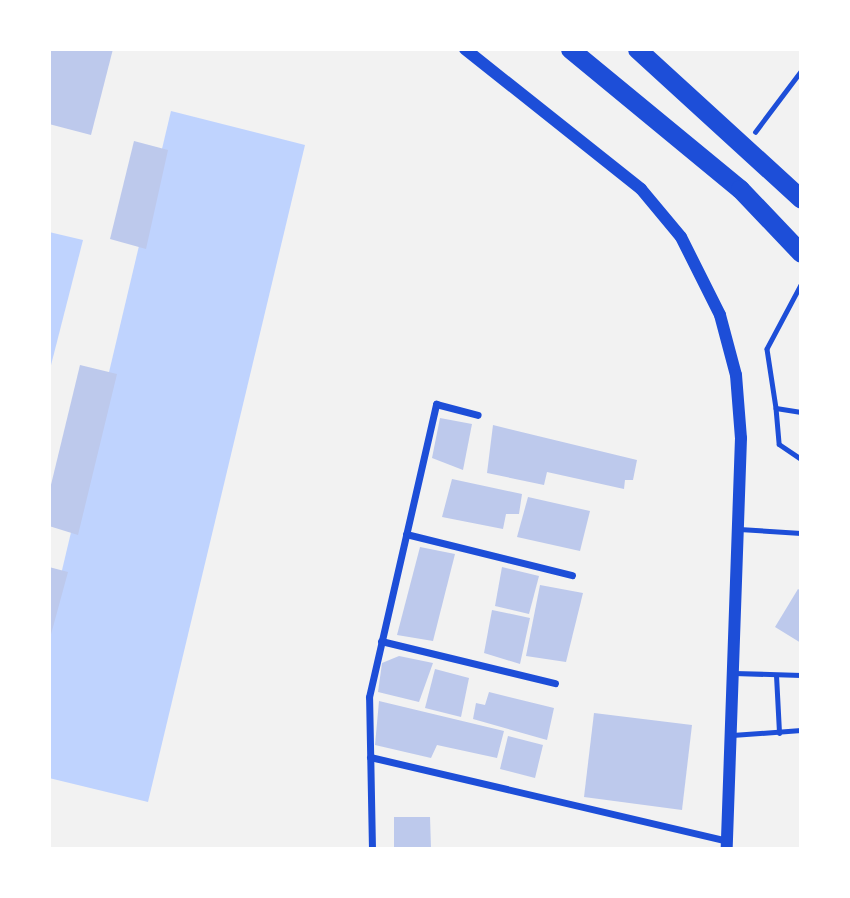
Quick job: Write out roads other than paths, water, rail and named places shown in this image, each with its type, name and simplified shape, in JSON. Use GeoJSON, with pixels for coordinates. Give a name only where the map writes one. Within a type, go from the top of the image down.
{"type":"FeatureCollection","features":[{"type":"Feature","properties":{"kind":"highway"},"geometry":{"type":"LineString","coordinates":[[570,49],[740,189],[801,253]]}},
{"type":"Feature","properties":{"kind":"highway"},"geometry":{"type":"LineString","coordinates":[[637,49],[801,198]]}},
{"type":"Feature","properties":{"kind":"street"},"geometry":{"type":"LineString","coordinates":[[370,757],[727,845],[739,529],[736,375],[720,315],[691,255],[615,165],[465,49]]}},
{"type":"Feature","properties":{"kind":"street"},"geometry":{"type":"LineString","coordinates":[[372,849],[369,697],[436,404],[478,415]]}},
{"type":"Feature","properties":{"kind":"street"},"geometry":{"type":"LineString","coordinates":[[406,534],[572,576]]}},
{"type":"Feature","properties":{"kind":"street"},"geometry":{"type":"LineString","coordinates":[[381,641],[555,683]]}},
{"type":"Feature","properties":{"kind":"lane"},"geometry":{"type":"LineString","coordinates":[[739,529],[801,533]]}},
{"type":"Feature","properties":{"kind":"lane"},"geometry":{"type":"LineString","coordinates":[[734,673],[801,675]]}},
{"type":"Feature","properties":{"kind":"lane"},"geometry":{"type":"LineString","coordinates":[[776,675],[779,733]]}},
{"type":"Feature","properties":{"kind":"lane"},"geometry":{"type":"LineString","coordinates":[[732,735],[801,730]]}},
{"type":"Feature","properties":{"kind":"water"},"geometry":{"type":"Polygon","coordinates":[[[171,111],[305,145],[148,802],[49,778],[49,625],[171,111]]]}},
{"type":"Feature","properties":{"kind":"water"},"geometry":{"type":"Polygon","coordinates":[[[49,232],[83,240],[49,373],[49,232]]]}}]}
